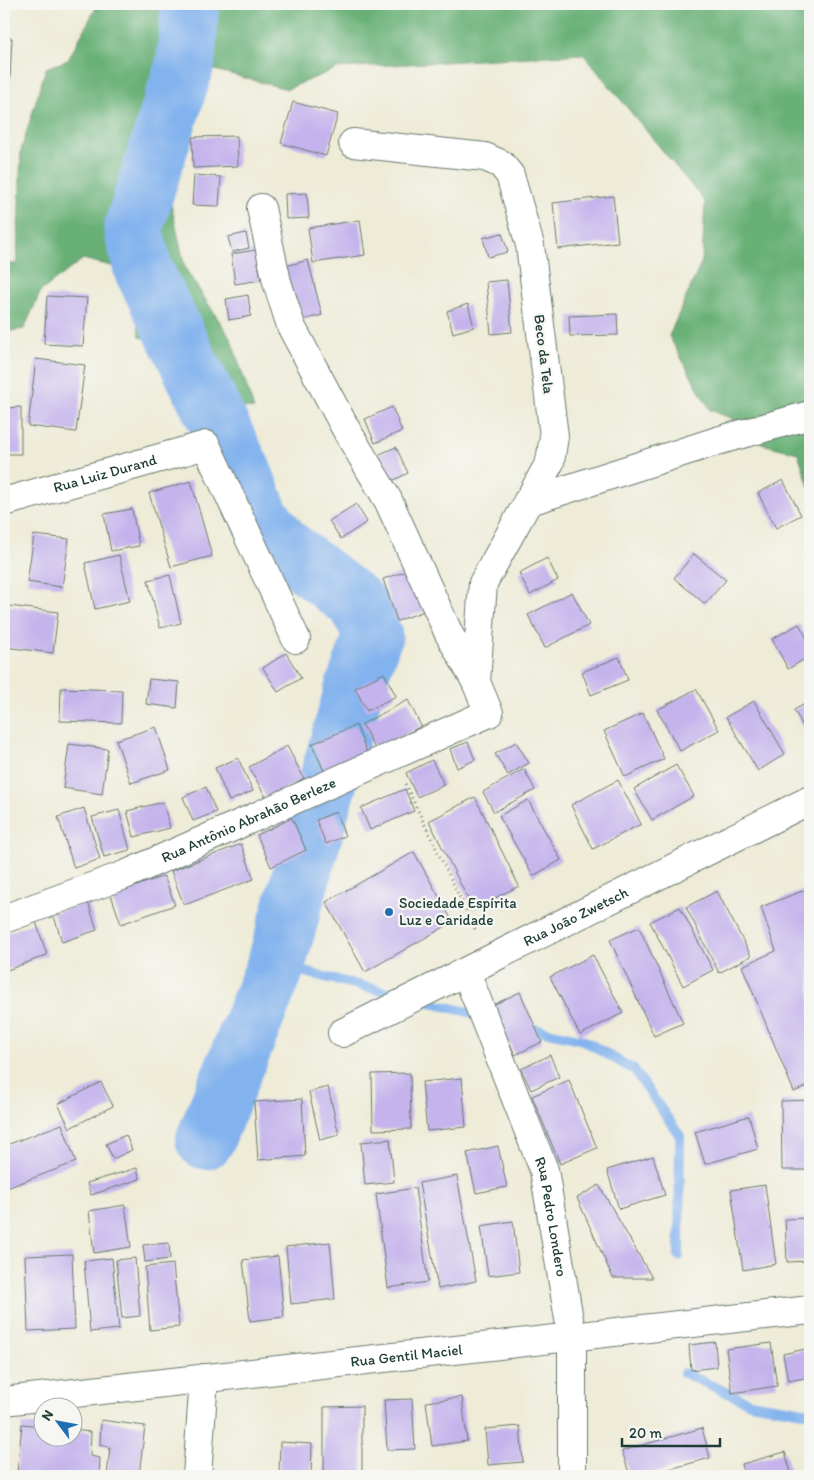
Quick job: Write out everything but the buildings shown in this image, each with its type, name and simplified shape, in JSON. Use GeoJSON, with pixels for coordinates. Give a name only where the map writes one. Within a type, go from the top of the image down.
{"type":"FeatureCollection","features":[{"type":"Feature","properties":{"kind":"street","name":"Beco da Tela"},"geometry":{"type":"LineString","coordinates":[[353,143],[485,157],[501,164],[510,175],[530,245],[554,436],[550,462],[483,583],[476,682]]}},
{"type":"Feature","properties":{"kind":"street","name":"Beco da Tela"},"geometry":{"type":"LineString","coordinates":[[261,208],[277,282],[291,326],[347,431],[388,500],[449,634],[476,682],[489,713]]}},
{"type":"Feature","properties":{"kind":"street"},"geometry":{"type":"LineString","coordinates":[[527,502],[717,441],[810,415]]}},
{"type":"Feature","properties":{"kind":"street","name":"Rua Luiz Durand"},"geometry":{"type":"LineString","coordinates":[[4,502],[206,445],[296,639]]}},
{"type":"Feature","properties":{"kind":"street","name":"Rua Antônio Abrahão Berleze"},"geometry":{"type":"LineString","coordinates":[[4,919],[127,874],[489,713]]}},
{"type":"Feature","properties":{"kind":"street","name":"Rua João Zwetsch"},"geometry":{"type":"LineString","coordinates":[[342,1033],[810,800]]}},
{"type":"Feature","properties":{"kind":"street","name":"Rua Pedro Londero"},"geometry":{"type":"LineString","coordinates":[[466,972],[544,1170],[572,1337],[572,1476]]}},
{"type":"Feature","properties":{"kind":"street","name":"Rua Gentil Maciel"},"geometry":{"type":"LineString","coordinates":[[4,1401],[810,1310]]}},
{"type":"Feature","properties":{"kind":"street"},"geometry":{"type":"LineString","coordinates":[[197,1476],[204,1378]]}},
{"type":"Feature","properties":{"kind":"path"},"geometry":{"type":"LineString","coordinates":[[392,756],[490,960]]}},
{"type":"Feature","properties":{"kind":"green space"},"geometry":{"type":"Polygon","coordinates":[[[98,4],[810,4],[810,490],[798,453],[762,444],[747,424],[710,410],[669,336],[702,261],[705,202],[583,54],[338,68],[287,89],[192,64],[166,181],[185,268],[231,339],[254,409],[228,405],[178,346],[140,337],[128,270],[83,259],[41,291],[24,329],[4,332],[4,263],[17,264],[21,150],[46,68],[68,60],[98,4]]]}},
{"type":"Feature","properties":{"kind":"waterway"},"geometry":{"type":"LineString","coordinates":[[190,4],[186,61],[133,229],[143,269],[242,471],[260,516],[282,545],[358,604],[373,636],[355,686],[276,965],[205,1140]]}},
{"type":"Feature","properties":{"kind":"waterway"},"geometry":{"type":"LineString","coordinates":[[276,965],[402,996]]}},
{"type":"Feature","properties":{"kind":"waterway"},"geometry":{"type":"LineString","coordinates":[[419,1000],[480,1015]]}},
{"type":"Feature","properties":{"kind":"waterway"},"geometry":{"type":"LineString","coordinates":[[523,1026],[583,1040],[634,1070],[680,1136],[679,1256]]}},
{"type":"Feature","properties":{"kind":"waterway"},"geometry":{"type":"LineString","coordinates":[[684,1373],[750,1403],[810,1413]]}},
{"type":"Feature","properties":{"kind":"place","name":"Sociedade Espírita Luz e Caridade"},"geometry":{"type":"Point","coordinates":[389,912]}}]}
